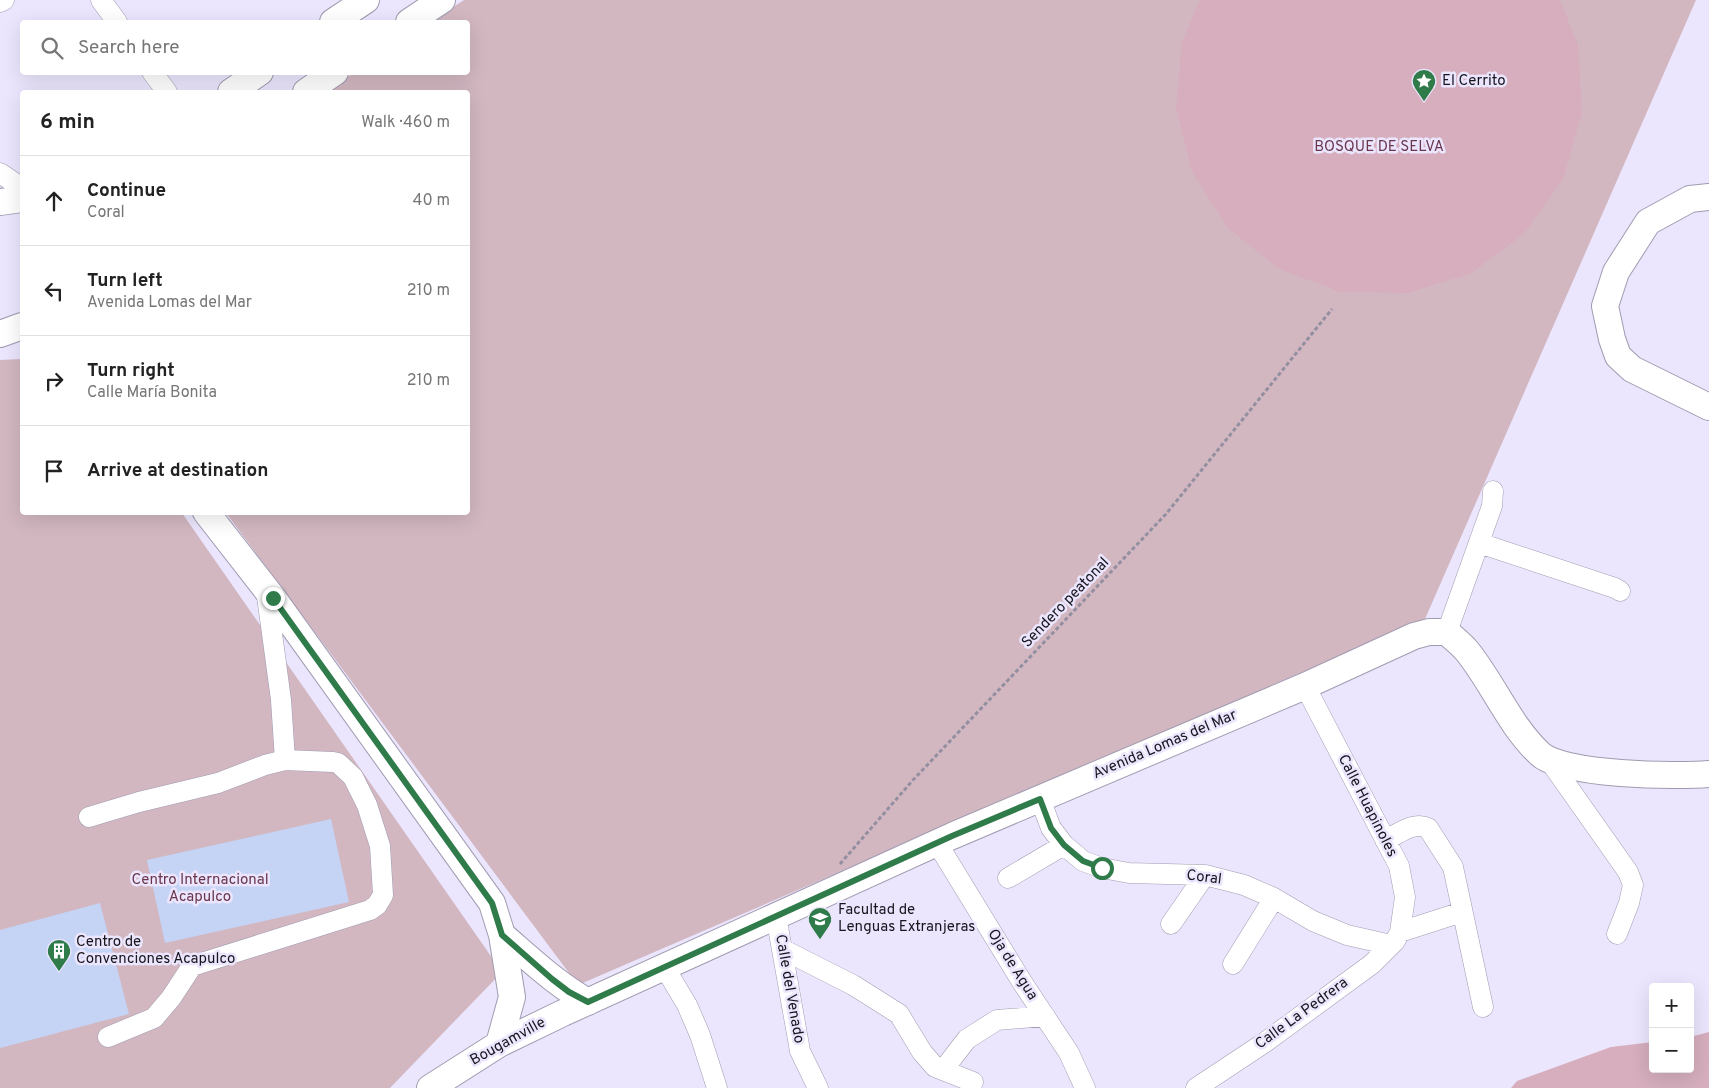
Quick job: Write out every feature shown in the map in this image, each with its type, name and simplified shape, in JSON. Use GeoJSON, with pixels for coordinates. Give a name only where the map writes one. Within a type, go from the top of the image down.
{"type":"FeatureCollection","features":[{"type":"Feature","properties":{"kind":"main road"},"geometry":{"type":"LineString","coordinates":[[336,20],[366,0]]}},
{"type":"Feature","properties":{"kind":"main road"},"geometry":{"type":"LineString","coordinates":[[412,20],[442,0]]}},
{"type":"Feature","properties":{"kind":"main road"},"geometry":{"type":"LineString","coordinates":[[234,90],[256,75]]}},
{"type":"Feature","properties":{"kind":"main road"},"geometry":{"type":"LineString","coordinates":[[309,90],[331,75]]}},
{"type":"Feature","properties":{"kind":"main road"},"geometry":{"type":"LineString","coordinates":[[1709,196],[1690,199],[1648,222],[1616,272],[1605,306],[1618,356],[1632,369],[1709,404]]}},
{"type":"Feature","properties":{"kind":"main road"},"geometry":{"type":"LineString","coordinates":[[0,202],[20,198]]}},
{"type":"Feature","properties":{"kind":"main road"},"geometry":{"type":"LineString","coordinates":[[0,336],[20,327]]}},
{"type":"Feature","properties":{"kind":"main road"},"geometry":{"type":"LineString","coordinates":[[0,336],[20,343]]}},
{"type":"Feature","properties":{"kind":"main road"},"geometry":{"type":"LineString","coordinates":[[208,515],[266,589],[492,903],[502,935],[512,997],[498,1044]]}},
{"type":"Feature","properties":{"kind":"main road","name":"Avenida Lomas del Mar"},"geometry":{"type":"LineString","coordinates":[[588,1002],[938,843],[1305,686],[1414,636],[1429,632],[1447,632]]}},
{"type":"Feature","properties":{"kind":"main road"},"geometry":{"type":"LineString","coordinates":[[1447,632],[1466,650],[1522,732],[1540,754],[1549,760],[1608,772],[1676,776],[1709,774]]}},
{"type":"Feature","properties":{"kind":"main road"},"geometry":{"type":"LineString","coordinates":[[502,935],[552,979],[569,992],[588,1002]]}},
{"type":"Feature","properties":{"kind":"main road","name":"Bougamville"},"geometry":{"type":"LineString","coordinates":[[430,1088],[498,1044],[588,1002]]}},
{"type":"Feature","properties":{"kind":"street"},"geometry":{"type":"LineString","coordinates":[[0,2],[4,0]]}},
{"type":"Feature","properties":{"kind":"street"},"geometry":{"type":"LineString","coordinates":[[101,0],[116,20]]}},
{"type":"Feature","properties":{"kind":"street"},"geometry":{"type":"LineString","coordinates":[[154,75],[165,90]]}},
{"type":"Feature","properties":{"kind":"street"},"geometry":{"type":"LineString","coordinates":[[0,173],[20,187]]}},
{"type":"Feature","properties":{"kind":"street"},"geometry":{"type":"LineString","coordinates":[[1447,632],[1492,506],[1493,491]]}},
{"type":"Feature","properties":{"kind":"street"},"geometry":{"type":"LineString","coordinates":[[1479,543],[1620,591]]}},
{"type":"Feature","properties":{"kind":"street"},"geometry":{"type":"LineString","coordinates":[[266,589],[281,700],[285,760]]}},
{"type":"Feature","properties":{"kind":"street","name":"Calle Huapinoles"},"geometry":{"type":"LineString","coordinates":[[1305,686],[1399,866],[1406,897],[1396,939]]}},
{"type":"Feature","properties":{"kind":"street"},"geometry":{"type":"LineString","coordinates":[[89,817],[139,802],[218,784],[266,765],[285,760],[333,762],[338,763],[353,777],[368,805],[380,846],[383,895],[377,905],[370,910],[192,966],[171,998],[154,1018],[108,1037]]}},
{"type":"Feature","properties":{"kind":"street"},"geometry":{"type":"LineString","coordinates":[[1549,760],[1628,872],[1633,885],[1629,903],[1617,934]]}},
{"type":"Feature","properties":{"kind":"street","name":"Coral"},"geometry":{"type":"LineString","coordinates":[[1040,799],[1051,828],[1064,845],[1083,861],[1102,868],[1129,873],[1205,875],[1244,885],[1274,898],[1313,921],[1346,935],[1396,939]]}},
{"type":"Feature","properties":{"kind":"street"},"geometry":{"type":"LineString","coordinates":[[1385,840],[1415,825],[1421,825],[1428,828],[1453,867],[1483,1008]]}},
{"type":"Feature","properties":{"kind":"street","name":"Oja de Agua"},"geometry":{"type":"LineString","coordinates":[[938,843],[1069,1053],[1085,1088]]}},
{"type":"Feature","properties":{"kind":"street"},"geometry":{"type":"LineString","coordinates":[[1008,878],[1064,845]]}},
{"type":"Feature","properties":{"kind":"street"},"geometry":{"type":"LineString","coordinates":[[1171,924],[1205,875]]}},
{"type":"Feature","properties":{"kind":"street"},"geometry":{"type":"LineString","coordinates":[[1233,964],[1274,898]]}},
{"type":"Feature","properties":{"kind":"street"},"geometry":{"type":"LineString","coordinates":[[1396,939],[1462,912]]}},
{"type":"Feature","properties":{"kind":"street","name":"Calle del Venado"},"geometry":{"type":"LineString","coordinates":[[776,916],[800,1051],[818,1088]]}},
{"type":"Feature","properties":{"kind":"street","name":"Calle La Pedrera"},"geometry":{"type":"LineString","coordinates":[[1196,1088],[1264,1043],[1372,964],[1396,939]]}},
{"type":"Feature","properties":{"kind":"street"},"geometry":{"type":"LineString","coordinates":[[782,949],[853,985],[899,1014],[922,1052],[935,1067],[973,1082]]}},
{"type":"Feature","properties":{"kind":"street"},"geometry":{"type":"LineString","coordinates":[[665,968],[700,1035],[717,1088]]}},
{"type":"Feature","properties":{"kind":"street"},"geometry":{"type":"LineString","coordinates":[[943,1070],[967,1039],[997,1020],[1045,1016]]}},
{"type":"Feature","properties":{"kind":"path","name":"Sendero peatonal"},"geometry":{"type":"LineString","coordinates":[[838,866],[913,780],[1166,514],[1332,309]]}},
{"type":"Feature","properties":{"kind":"green space"},"geometry":{"type":"Polygon","coordinates":[[[464,0],[1696,0],[1425,619],[578,985],[227,515],[470,515],[470,90],[326,90],[351,75],[470,75],[470,20],[433,20],[464,0]]]}},
{"type":"Feature","properties":{"kind":"green space","name":"BOSQUE DE SELVA"},"geometry":{"type":"Polygon","coordinates":[[[1200,0],[1560,0],[1578,45],[1582,113],[1563,179],[1524,234],[1470,274],[1407,293],[1341,292],[1279,269],[1228,228],[1192,172],[1176,108],[1182,42],[1200,0]]]}},
{"type":"Feature","properties":{"kind":"green space","name":"Centro Internacional Acapulco"},"geometry":{"type":"Polygon","coordinates":[[[20,359],[20,515],[183,515],[502,972],[390,1088],[0,1088],[0,360],[20,359]]]}},
{"type":"Feature","properties":{"kind":"green space"},"geometry":{"type":"Polygon","coordinates":[[[1709,1032],[1709,1088],[1511,1088],[1517,1081],[1611,1047],[1649,1042],[1649,1073],[1694,1073],[1694,1036],[1709,1032]]]}},
{"type":"Feature","properties":{"kind":"building"},"geometry":{"type":"Polygon","coordinates":[[[331,819],[349,902],[165,943],[147,860],[331,819]]]}},
{"type":"Feature","properties":{"kind":"building","name":"Centro de Convenciones Acapulco"},"geometry":{"type":"Polygon","coordinates":[[[100,903],[129,1014],[0,1048],[0,930],[100,903]]]}},
{"type":"Feature","properties":{"kind":"place","name":"El Cerrito"},"geometry":{"type":"Point","coordinates":[1424,102]}},
{"type":"Feature","properties":{"kind":"place","name":"Facultad de Lenguas Extranjeras"},"geometry":{"type":"Point","coordinates":[820,940]}},
{"type":"Feature","properties":{"kind":"place","name":"Centro de Convenciones Acapulco"},"geometry":{"type":"Point","coordinates":[59,972]}},
{"type":"Feature","properties":{"kind":"route"},"geometry":{"type":"LineString","coordinates":[[273,598],[492,903],[502,935],[552,979],[569,992],[588,1002],[952,836],[1040,799],[1051,828],[1064,845],[1083,861],[1102,868]]}}]}
